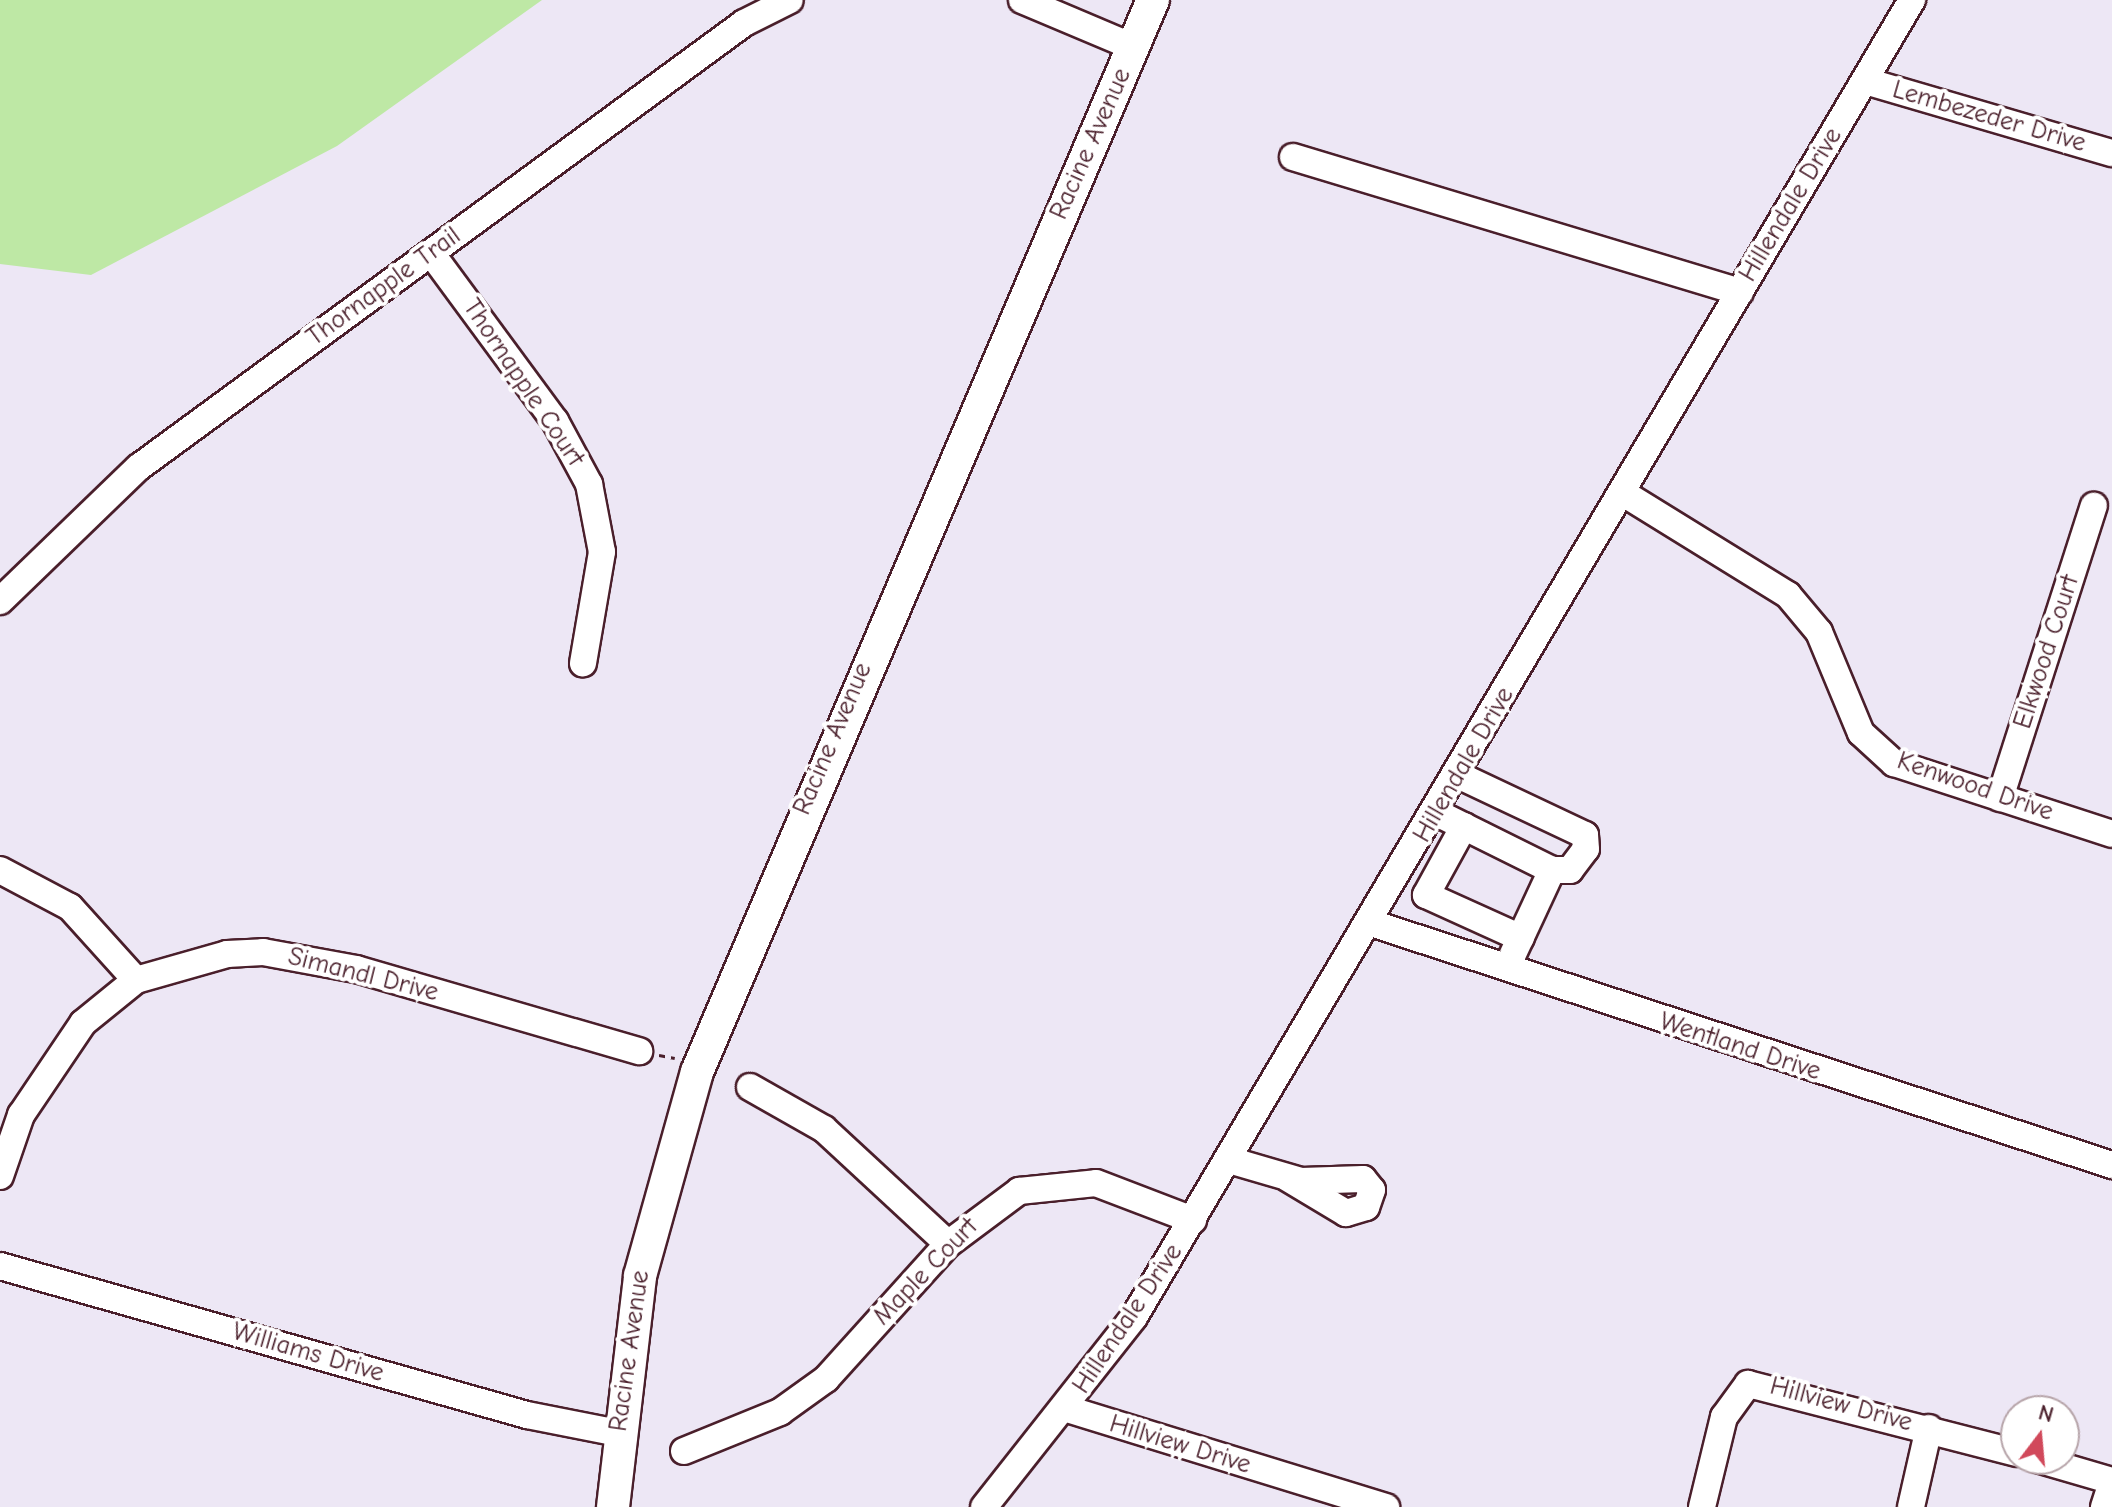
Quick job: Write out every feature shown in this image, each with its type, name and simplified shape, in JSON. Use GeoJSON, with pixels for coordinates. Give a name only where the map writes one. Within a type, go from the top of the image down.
{"type":"FeatureCollection","features":[{"type":"Feature","properties":{"kind":"main road","name":"Racine Avenue"},"geometry":{"type":"LineString","coordinates":[[613,1507],[618,1433],[649,1233],[700,1062],[1153,0]]}},
{"type":"Feature","properties":{"kind":"street","name":"Thornapple Trail"},"geometry":{"type":"LineString","coordinates":[[0,601],[139,467],[744,23],[790,0]]}},
{"type":"Feature","properties":{"kind":"street"},"geometry":{"type":"LineString","coordinates":[[1022,0],[1133,47]]}},
{"type":"Feature","properties":{"kind":"street","name":"Hillendale Drive"},"geometry":{"type":"LineString","coordinates":[[984,1507],[1067,1409],[1193,1220],[1371,923],[1912,0]]}},
{"type":"Feature","properties":{"kind":"street","name":"Lembezeder Drive"},"geometry":{"type":"LineString","coordinates":[[1865,81],[2112,153]]}},
{"type":"Feature","properties":{"kind":"street"},"geometry":{"type":"LineString","coordinates":[[1293,157],[1740,292]]}},
{"type":"Feature","properties":{"kind":"street","name":"Thornapple Court"},"geometry":{"type":"LineString","coordinates":[[431,253],[546,408],[589,484],[602,552],[583,663]]}},
{"type":"Feature","properties":{"kind":"street","name":"Kenwood Drive"},"geometry":{"type":"LineString","coordinates":[[1623,493],[1788,595],[1819,632],[1861,733],[1894,763],[2112,834]]}},
{"type":"Feature","properties":{"kind":"street","name":"Elkwood Court"},"geometry":{"type":"LineString","coordinates":[[2000,798],[2094,506]]}},
{"type":"Feature","properties":{"kind":"street"},"geometry":{"type":"LineString","coordinates":[[1435,812],[1552,870],[1570,870],[1586,849],[1585,835],[1458,775]]}},
{"type":"Feature","properties":{"kind":"street"},"geometry":{"type":"LineString","coordinates":[[1464,826],[1426,895],[1521,938]]}},
{"type":"Feature","properties":{"kind":"street"},"geometry":{"type":"LineString","coordinates":[[0,870],[70,907],[136,980]]}},
{"type":"Feature","properties":{"kind":"street"},"geometry":{"type":"LineString","coordinates":[[1505,972],[1552,870]]}},
{"type":"Feature","properties":{"kind":"street","name":"Wentland Drive"},"geometry":{"type":"LineString","coordinates":[[1371,923],[1505,972],[2112,1165]]}},
{"type":"Feature","properties":{"kind":"street","name":"Simandl Drive"},"geometry":{"type":"LineString","coordinates":[[0,1176],[21,1115],[62,1047],[136,980],[227,954],[289,955],[639,1051]]}},
{"type":"Feature","properties":{"kind":"street"},"geometry":{"type":"LineString","coordinates":[[750,1087],[824,1129],[948,1244]]}},
{"type":"Feature","properties":{"kind":"street"},"geometry":{"type":"LineString","coordinates":[[1229,1160],[1289,1179]]}},
{"type":"Feature","properties":{"kind":"street","name":"Maple Court"},"geometry":{"type":"LineString","coordinates":[[684,1451],[780,1412],[826,1379],[948,1244],[1019,1191],[1070,1181],[1115,1187],[1193,1220]]}},
{"type":"Feature","properties":{"kind":"street","name":"Williams Drive"},"geometry":{"type":"LineString","coordinates":[[0,1266],[527,1415],[618,1433]]}},
{"type":"Feature","properties":{"kind":"street","name":"Hillview Drive"},"geometry":{"type":"LineString","coordinates":[[1702,1507],[1724,1417],[1748,1384],[2000,1448]]}},
{"type":"Feature","properties":{"kind":"street","name":"Hillview Drive"},"geometry":{"type":"LineString","coordinates":[[1067,1409],[1386,1507]]}},
{"type":"Feature","properties":{"kind":"street"},"geometry":{"type":"LineString","coordinates":[[1911,1507],[1929,1428]]}},
{"type":"Feature","properties":{"kind":"street"},"geometry":{"type":"LineString","coordinates":[[2080,1472],[2112,1482],[2104,1507]]}},
{"type":"Feature","properties":{"kind":"path"},"geometry":{"type":"LineString","coordinates":[[639,1051],[700,1062]]}},
{"type":"Feature","properties":{"kind":"green space"},"geometry":{"type":"Polygon","coordinates":[[[0,0],[542,0],[337,146],[91,275],[0,264],[0,0]]]}}]}
